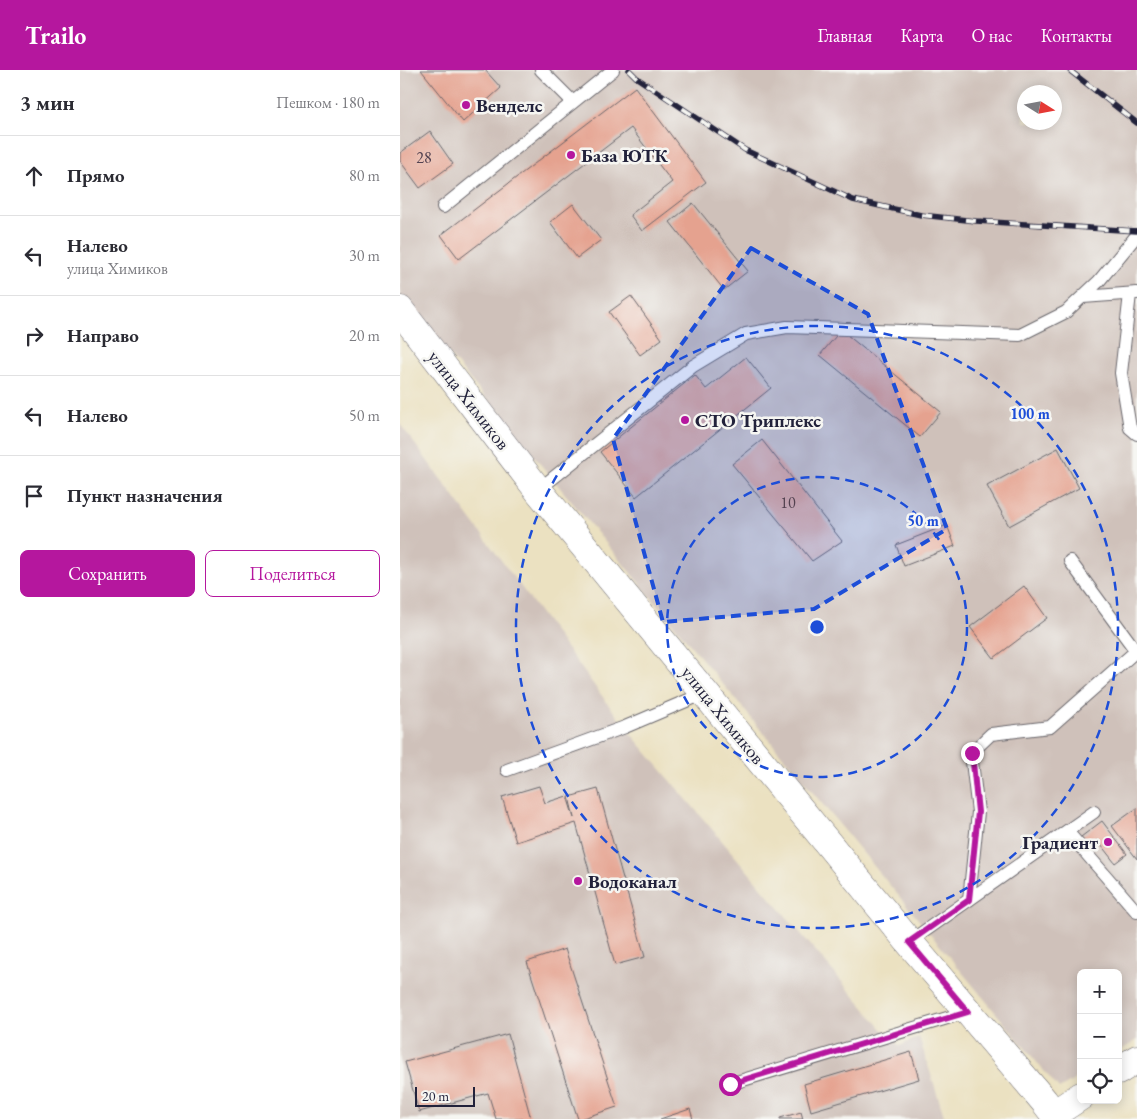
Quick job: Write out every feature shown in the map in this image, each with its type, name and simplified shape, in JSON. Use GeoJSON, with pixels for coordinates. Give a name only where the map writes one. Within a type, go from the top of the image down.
{"type":"FeatureCollection","features":[{"type":"Feature","properties":{"kind":"main road","name":"улица Химиков"},"geometry":{"type":"LineString","coordinates":[[400,310],[538,490],[909,942],[1054,1114],[1077,1099]]}},
{"type":"Feature","properties":{"kind":"main road"},"geometry":{"type":"LineString","coordinates":[[1122,1068],[1137,1059]]}},
{"type":"Feature","properties":{"kind":"lane"},"geometry":{"type":"LineString","coordinates":[[541,70],[573,102]]}},
{"type":"Feature","properties":{"kind":"lane"},"geometry":{"type":"LineString","coordinates":[[443,207],[613,70]]}},
{"type":"Feature","properties":{"kind":"lane"},"geometry":{"type":"LineString","coordinates":[[538,490],[692,366],[746,334],[787,327],[1020,335],[1066,312],[1099,281],[1137,235]]}},
{"type":"Feature","properties":{"kind":"lane"},"geometry":{"type":"LineString","coordinates":[[1083,297],[1133,293],[1121,373],[1130,428],[1137,434]]}},
{"type":"Feature","properties":{"kind":"lane"},"geometry":{"type":"LineString","coordinates":[[969,900],[978,812],[972,753],[991,734],[1050,727],[1136,651],[1070,561]]}},
{"type":"Feature","properties":{"kind":"lane"},"geometry":{"type":"LineString","coordinates":[[507,770],[626,727],[705,693]]}},
{"type":"Feature","properties":{"kind":"lane"},"geometry":{"type":"LineString","coordinates":[[909,942],[1094,812]]}},
{"type":"Feature","properties":{"kind":"lane"},"geometry":{"type":"LineString","coordinates":[[1054,840],[1072,837],[1137,912]]}},
{"type":"Feature","properties":{"kind":"lane"},"geometry":{"type":"LineString","coordinates":[[730,1084],[968,1012]]}},
{"type":"Feature","properties":{"kind":"highlighted area"},"geometry":{"type":"Polygon","coordinates":[[[751,248],[868,314],[947,529],[814,609],[663,622],[613,439],[751,248]]]}},
{"type":"Feature","properties":{"kind":"shaded area"},"geometry":{"type":"Polygon","coordinates":[[[400,70],[1137,70],[1137,1040],[1122,1049],[1122,969],[1077,969],[1077,1078],[1059,1089],[400,295],[400,70]]]}},
{"type":"Feature","properties":{"kind":"shaded area","name":"Водоканал"},"geometry":{"type":"Polygon","coordinates":[[[400,424],[625,727],[888,1036],[900,1046],[919,1037],[945,1119],[400,1119],[400,424]]]}},
{"type":"Feature","properties":{"kind":"building","name":"Венделс"},"geometry":{"type":"Polygon","coordinates":[[[421,70],[485,70],[501,88],[463,122],[421,70]]]}},
{"type":"Feature","properties":{"kind":"building","name":"База ЮТК"},"geometry":{"type":"Polygon","coordinates":[[[635,87],[706,182],[642,231],[630,215],[672,182],[631,128],[459,259],[441,235],[635,87]]]}},
{"type":"Feature","properties":{"kind":"building"},"geometry":{"type":"Polygon","coordinates":[[[430,131],[453,164],[420,188],[400,161],[400,153],[430,131]]]}},
{"type":"Feature","properties":{"kind":"building"},"geometry":{"type":"Polygon","coordinates":[[[693,203],[748,271],[724,290],[670,222],[693,203]]]}},
{"type":"Feature","properties":{"kind":"building"},"geometry":{"type":"Polygon","coordinates":[[[573,204],[601,240],[577,258],[550,222],[573,204]]]}},
{"type":"Feature","properties":{"kind":"building"},"geometry":{"type":"Polygon","coordinates":[[[631,296],[662,339],[640,355],[609,312],[631,296]]]}},
{"type":"Feature","properties":{"kind":"building"},"geometry":{"type":"Polygon","coordinates":[[[841,330],[941,412],[920,437],[820,355],[841,330]]]}},
{"type":"Feature","properties":{"kind":"building","name":"СТО Триплекс"},"geometry":{"type":"Polygon","coordinates":[[[746,357],[771,388],[636,497],[600,452],[695,375],[706,389],[746,357]]]}},
{"type":"Feature","properties":{"kind":"building"},"geometry":{"type":"Polygon","coordinates":[[[762,440],[842,541],[812,561],[732,464],[762,440]]]}},
{"type":"Feature","properties":{"kind":"building"},"geometry":{"type":"Polygon","coordinates":[[[1058,448],[1079,488],[1009,526],[987,486],[1058,448]]]}},
{"type":"Feature","properties":{"kind":"building"},"geometry":{"type":"Polygon","coordinates":[[[947,525],[955,546],[904,566],[896,545],[947,525]]]}},
{"type":"Feature","properties":{"kind":"building"},"geometry":{"type":"Polygon","coordinates":[[[1024,586],[1047,618],[994,658],[970,627],[1024,586]]]}},
{"type":"Feature","properties":{"kind":"building"},"geometry":{"type":"Polygon","coordinates":[[[539,786],[545,803],[567,796],[574,818],[569,797],[598,789],[645,957],[615,965],[576,823],[516,842],[502,797],[539,786]]]}},
{"type":"Feature","properties":{"kind":"building"},"geometry":{"type":"Polygon","coordinates":[[[1137,808],[1137,859],[1112,826],[1137,808]]]}},
{"type":"Feature","properties":{"kind":"building","name":"Градиент"},"geometry":{"type":"Polygon","coordinates":[[[1102,821],[1127,854],[1115,863],[1097,840],[1085,849],[1077,840],[1102,821]]]}},
{"type":"Feature","properties":{"kind":"building"},"geometry":{"type":"Polygon","coordinates":[[[565,949],[617,1107],[580,1119],[578,1119],[527,962],[565,949]]]}},
{"type":"Feature","properties":{"kind":"building"},"geometry":{"type":"Polygon","coordinates":[[[508,1034],[531,1119],[496,1119],[488,1093],[419,1112],[405,1062],[508,1034]]]}},
{"type":"Feature","properties":{"kind":"building"},"geometry":{"type":"Polygon","coordinates":[[[911,1052],[919,1079],[811,1111],[804,1084],[911,1052]]]}},
{"type":"Feature","properties":{"kind":"building"},"geometry":{"type":"Polygon","coordinates":[[[690,1109],[693,1119],[660,1119],[690,1109]]]}},
{"type":"Feature","properties":{"kind":"building"},"geometry":{"type":"Polygon","coordinates":[[[801,1112],[803,1119],[780,1119],[780,1118],[801,1112]]]}},
{"type":"Feature","properties":{"kind":"railway"},"geometry":{"type":"LineString","coordinates":[[629,70],[637,78],[745,150],[853,200],[921,215],[976,221],[1137,231]]}},
{"type":"Feature","properties":{"kind":"railway"},"geometry":{"type":"LineString","coordinates":[[1069,70],[1137,123]]}},
{"type":"Feature","properties":{"kind":"place","name":"Венделс"},"geometry":{"type":"Point","coordinates":[466,105]}},
{"type":"Feature","properties":{"kind":"place","name":"База ЮТК"},"geometry":{"type":"Point","coordinates":[571,155]}},
{"type":"Feature","properties":{"kind":"place","name":"СТО Триплекс"},"geometry":{"type":"Point","coordinates":[685,420]}},
{"type":"Feature","properties":{"kind":"place","name":"Градиент"},"geometry":{"type":"Point","coordinates":[1108,842]}},
{"type":"Feature","properties":{"kind":"place","name":"Водоканал"},"geometry":{"type":"Point","coordinates":[578,881]}},
{"type":"Feature","properties":{"kind":"route"},"geometry":{"type":"LineString","coordinates":[[730,1084],[968,1012],[909,942],[969,900],[978,812],[972,753]]}}]}
